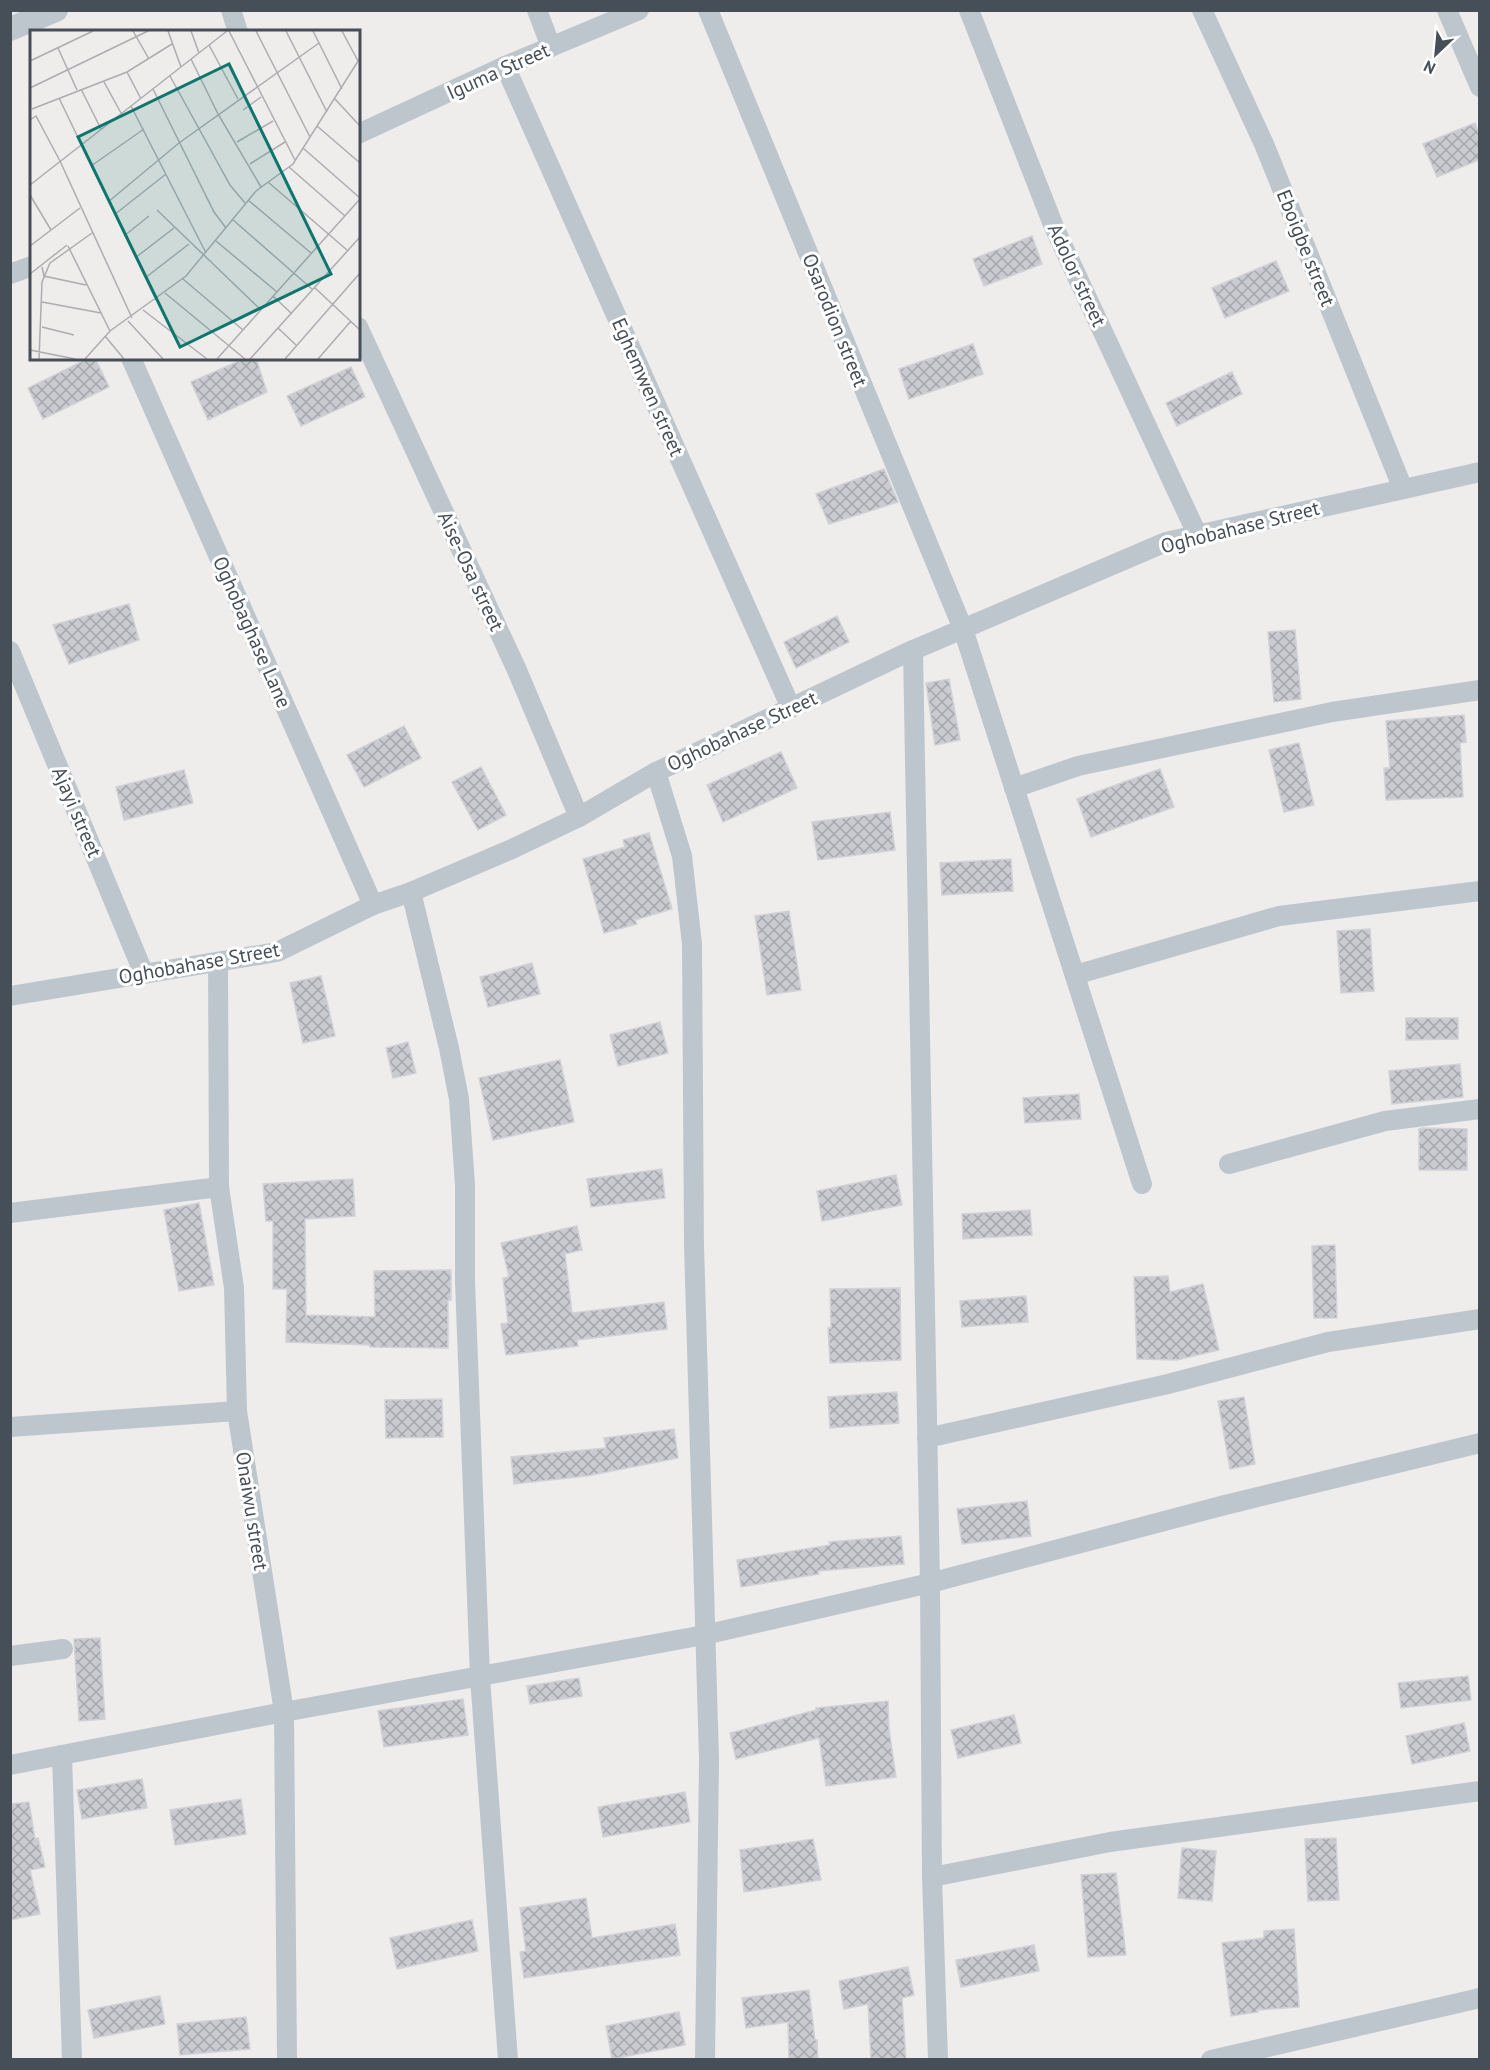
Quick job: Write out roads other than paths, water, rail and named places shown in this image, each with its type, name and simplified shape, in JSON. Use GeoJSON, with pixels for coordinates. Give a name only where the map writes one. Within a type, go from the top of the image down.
{"type":"FeatureCollection","features":[{"type":"Feature","properties":{"kind":"street"},"geometry":{"type":"LineString","coordinates":[[10,29],[56,10]]}},
{"type":"Feature","properties":{"kind":"street"},"geometry":{"type":"LineString","coordinates":[[231,10],[237,30]]}},
{"type":"Feature","properties":{"kind":"street"},"geometry":{"type":"LineString","coordinates":[[537,10],[551,47]]}},
{"type":"Feature","properties":{"kind":"street","name":"Iguma Street"},"geometry":{"type":"LineString","coordinates":[[360,133],[505,66],[639,10]]}},
{"type":"Feature","properties":{"kind":"street","name":"Osarodion street"},"geometry":{"type":"LineString","coordinates":[[708,10],[963,629],[1142,1184]]}},
{"type":"Feature","properties":{"kind":"street","name":"Adolor street"},"geometry":{"type":"LineString","coordinates":[[969,10],[1054,227],[1197,534]]}},
{"type":"Feature","properties":{"kind":"street","name":"Eboigbe street"},"geometry":{"type":"LineString","coordinates":[[1202,10],[1264,144],[1403,489]]}},
{"type":"Feature","properties":{"kind":"street"},"geometry":{"type":"LineString","coordinates":[[1447,10],[1479,87]]}},
{"type":"Feature","properties":{"kind":"street","name":"Eghemwen street"},"geometry":{"type":"LineString","coordinates":[[505,66],[791,708]]}},
{"type":"Feature","properties":{"kind":"street"},"geometry":{"type":"LineString","coordinates":[[10,274],[30,267]]}},
{"type":"Feature","properties":{"kind":"street","name":"Aise-Osa street"},"geometry":{"type":"LineString","coordinates":[[360,331],[516,668],[579,817]]}},
{"type":"Feature","properties":{"kind":"street","name":"Oghobaghase Lane"},"geometry":{"type":"LineString","coordinates":[[132,360],[373,905]]}},
{"type":"Feature","properties":{"kind":"street","name":"Oghobahase Street"},"geometry":{"type":"LineString","coordinates":[[10,996],[277,952],[373,905],[411,892],[512,849],[579,817],[656,772],[913,650],[1166,542],[1479,472]]}},
{"type":"Feature","properties":{"kind":"street"},"geometry":{"type":"LineString","coordinates":[[913,650],[930,1583],[932,1877],[938,2060]]}},
{"type":"Feature","properties":{"kind":"street","name":"Ajayi street"},"geometry":{"type":"LineString","coordinates":[[10,651],[144,974]]}},
{"type":"Feature","properties":{"kind":"street"},"geometry":{"type":"LineString","coordinates":[[1014,788],[1078,766],[1308,717],[1479,690]]}},
{"type":"Feature","properties":{"kind":"street"},"geometry":{"type":"LineString","coordinates":[[656,772],[682,856],[692,944],[694,1245],[709,1759],[705,2060]]}},
{"type":"Feature","properties":{"kind":"street"},"geometry":{"type":"LineString","coordinates":[[1075,975],[1279,916],[1479,891]]}},
{"type":"Feature","properties":{"kind":"street"},"geometry":{"type":"LineString","coordinates":[[411,892],[459,1099],[465,1185],[465,1281],[480,1677],[508,2060]]}},
{"type":"Feature","properties":{"kind":"street","name":"Onaiwu street"},"geometry":{"type":"LineString","coordinates":[[218,963],[219,1187],[234,1288],[237,1411],[284,1712],[287,2060]]}},
{"type":"Feature","properties":{"kind":"street"},"geometry":{"type":"LineString","coordinates":[[1229,1164],[1385,1121],[1479,1109]]}},
{"type":"Feature","properties":{"kind":"street"},"geometry":{"type":"LineString","coordinates":[[10,1213],[219,1187]]}},
{"type":"Feature","properties":{"kind":"street"},"geometry":{"type":"LineString","coordinates":[[927,1438],[1168,1384],[1328,1342],[1479,1318]]}},
{"type":"Feature","properties":{"kind":"street"},"geometry":{"type":"LineString","coordinates":[[10,1426],[237,1411]]}},
{"type":"Feature","properties":{"kind":"street"},"geometry":{"type":"LineString","coordinates":[[10,1765],[704,1635],[930,1583],[1226,1505],[1479,1443]]}},
{"type":"Feature","properties":{"kind":"street"},"geometry":{"type":"LineString","coordinates":[[10,1656],[63,1649]]}},
{"type":"Feature","properties":{"kind":"street"},"geometry":{"type":"LineString","coordinates":[[62,1755],[72,2060]]}},
{"type":"Feature","properties":{"kind":"street"},"geometry":{"type":"LineString","coordinates":[[932,1877],[1110,1842],[1479,1791]]}},
{"type":"Feature","properties":{"kind":"street"},"geometry":{"type":"LineString","coordinates":[[1211,2060],[1274,2052],[1479,1998]]}}]}
